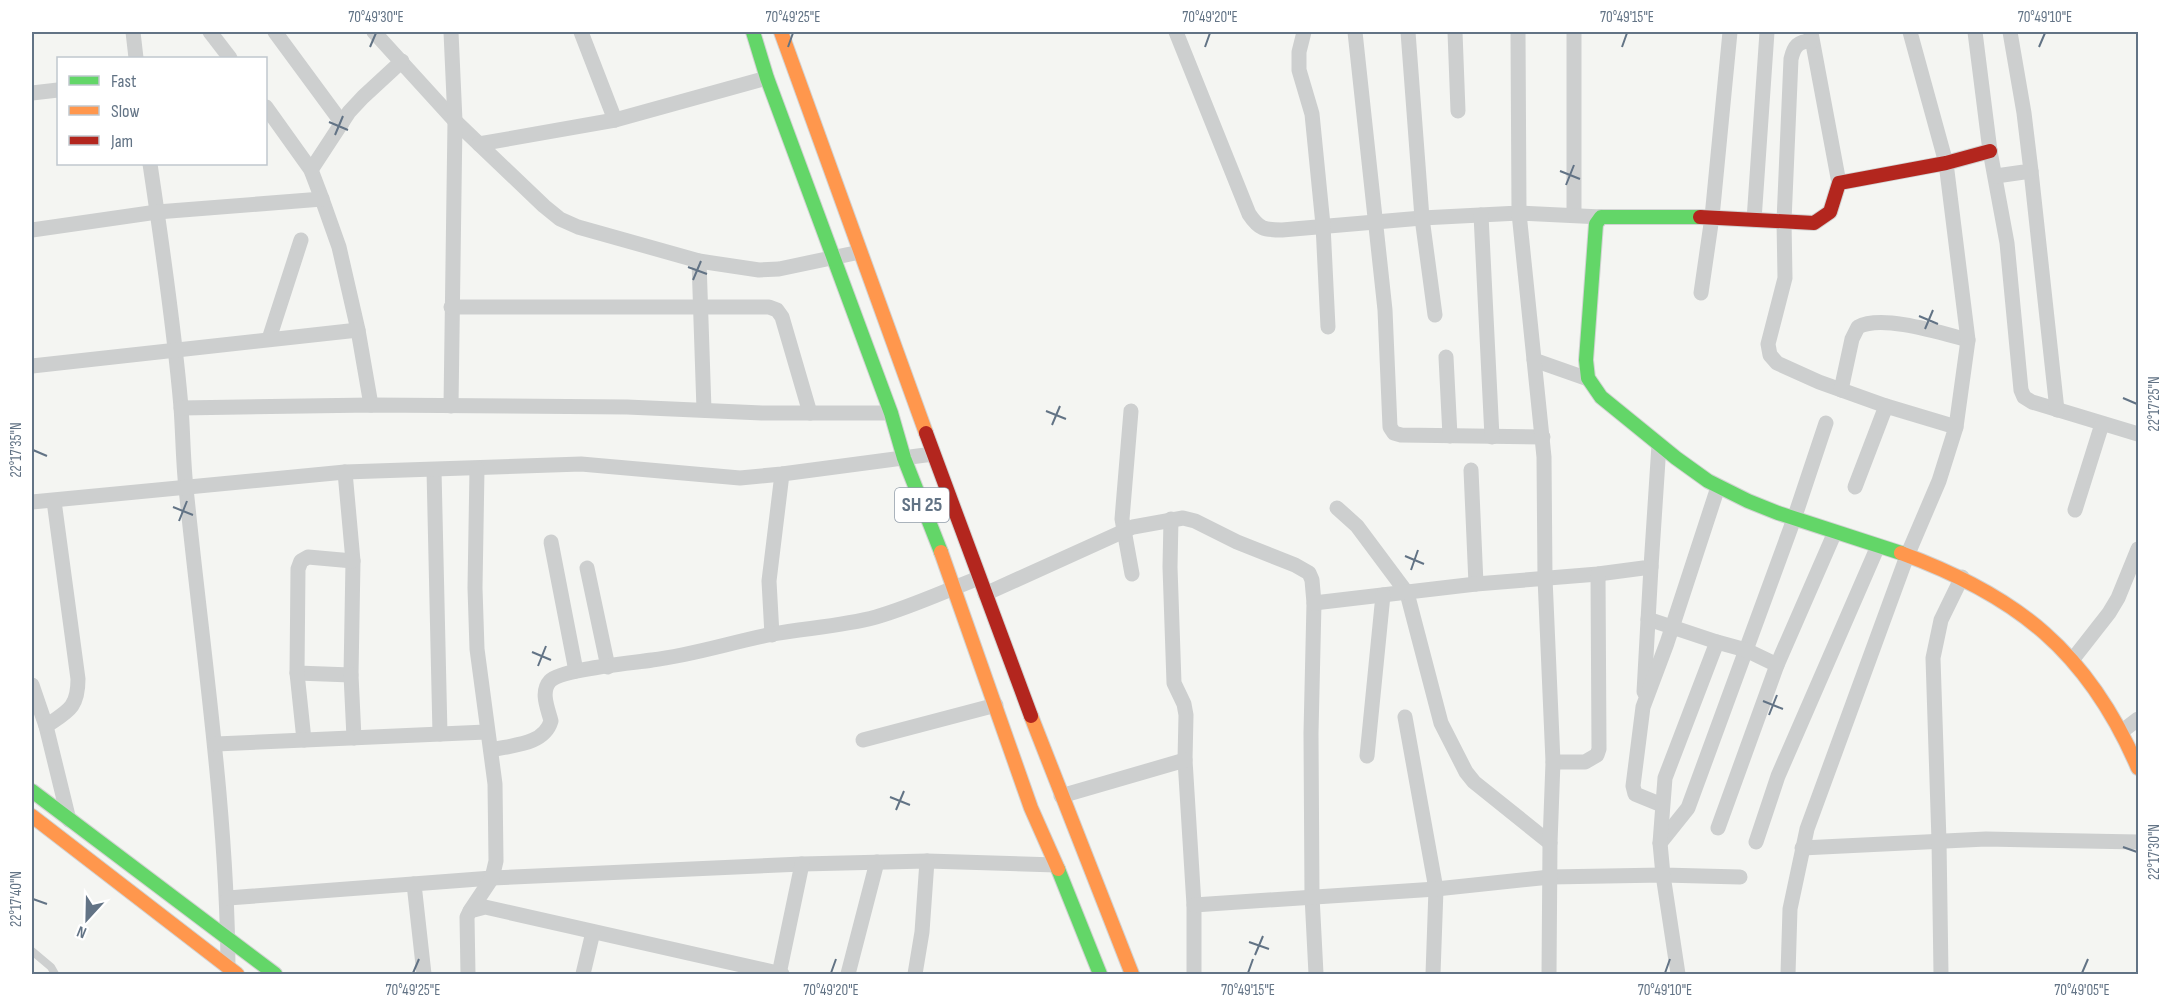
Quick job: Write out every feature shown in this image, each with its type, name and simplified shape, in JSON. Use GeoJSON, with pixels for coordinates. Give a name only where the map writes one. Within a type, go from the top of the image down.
{"type":"FeatureCollection","features":[{"type":"Feature","properties":{"kind":"main road","name":"SH 25"},"geometry":{"type":"LineString","coordinates":[[753,32],[767,78],[891,412],[904,458],[955,587],[1031,808],[1100,975]]}},
{"type":"Feature","properties":{"kind":"main road"},"geometry":{"type":"LineString","coordinates":[[781,32],[979,578],[1061,796],[1132,975]]}},
{"type":"Feature","properties":{"kind":"main road"},"geometry":{"type":"LineString","coordinates":[[1990,151],[1946,164],[1839,183],[1831,214],[1815,223],[1712,217],[1601,217],[1596,224],[1586,360],[1588,379],[1603,398],[1684,466],[1718,487],[1794,519],[1907,556],[1962,577],[2031,620],[2073,659],[2113,714],[2139,768]]}},
{"type":"Feature","properties":{"kind":"main road"},"geometry":{"type":"LineString","coordinates":[[32,790],[275,975]]}},
{"type":"Feature","properties":{"kind":"main road"},"geometry":{"type":"LineString","coordinates":[[32,816],[232,971]]}},
{"type":"Feature","properties":{"kind":"street"},"geometry":{"type":"LineString","coordinates":[[133,32],[136,57]]}},
{"type":"Feature","properties":{"kind":"street"},"geometry":{"type":"LineString","coordinates":[[210,32],[229,57]]}},
{"type":"Feature","properties":{"kind":"street"},"geometry":{"type":"LineString","coordinates":[[274,32],[342,123]]}},
{"type":"Feature","properties":{"kind":"street"},"geometry":{"type":"LineString","coordinates":[[374,32],[455,121],[560,219],[578,227],[699,261],[759,270],[779,269],[860,252]]}},
{"type":"Feature","properties":{"kind":"street"},"geometry":{"type":"LineString","coordinates":[[451,32],[455,121],[451,307],[452,406]]}},
{"type":"Feature","properties":{"kind":"street"},"geometry":{"type":"LineString","coordinates":[[581,32],[615,120]]}},
{"type":"Feature","properties":{"kind":"street"},"geometry":{"type":"LineString","coordinates":[[1176,32],[1249,213],[1256,225],[1268,230],[1519,213],[1601,217]]}},
{"type":"Feature","properties":{"kind":"street"},"geometry":{"type":"LineString","coordinates":[[1304,32],[1299,52],[1299,70],[1312,114],[1323,225],[1328,327]]}},
{"type":"Feature","properties":{"kind":"street"},"geometry":{"type":"LineString","coordinates":[[1355,32],[1385,310],[1390,427],[1394,433],[1401,435],[1543,437]]}},
{"type":"Feature","properties":{"kind":"street"},"geometry":{"type":"LineString","coordinates":[[1408,32],[1422,218],[1435,315]]}},
{"type":"Feature","properties":{"kind":"street"},"geometry":{"type":"LineString","coordinates":[[1455,32],[1458,111]]}},
{"type":"Feature","properties":{"kind":"street"},"geometry":{"type":"LineString","coordinates":[[1518,32],[1519,213],[1543,437],[1545,578],[1553,762],[1549,975]]}},
{"type":"Feature","properties":{"kind":"street"},"geometry":{"type":"LineString","coordinates":[[1574,32],[1574,215]]}},
{"type":"Feature","properties":{"kind":"street"},"geometry":{"type":"LineString","coordinates":[[1701,293],[1712,217],[1730,32]]}},
{"type":"Feature","properties":{"kind":"street"},"geometry":{"type":"LineString","coordinates":[[1754,220],[1767,32]]}},
{"type":"Feature","properties":{"kind":"street"},"geometry":{"type":"LineString","coordinates":[[1788,975],[1790,909],[1807,829],[1907,556],[1939,481],[1956,428],[1968,340],[1946,164],[1910,32]]}},
{"type":"Feature","properties":{"kind":"street"},"geometry":{"type":"LineString","coordinates":[[1975,32],[1990,151],[2007,243],[2021,390],[2024,397],[2057,410],[2139,434]]}},
{"type":"Feature","properties":{"kind":"street"},"geometry":{"type":"LineString","coordinates":[[2010,32],[2024,113],[2057,410]]}},
{"type":"Feature","properties":{"kind":"street"},"geometry":{"type":"LineString","coordinates":[[1839,183],[1811,36],[1798,43],[1791,59],[1784,221],[1785,278],[1768,344],[1770,355],[1777,363],[1840,390],[1956,428]]}},
{"type":"Feature","properties":{"kind":"street"},"geometry":{"type":"LineString","coordinates":[[311,170],[342,123],[363,97],[402,61]]}},
{"type":"Feature","properties":{"kind":"street"},"geometry":{"type":"LineString","coordinates":[[479,144],[615,120],[767,78]]}},
{"type":"Feature","properties":{"kind":"street"},"geometry":{"type":"LineString","coordinates":[[32,93],[57,90]]}},
{"type":"Feature","properties":{"kind":"street"},"geometry":{"type":"LineString","coordinates":[[267,108],[311,170],[339,247],[358,330],[371,405]]}},
{"type":"Feature","properties":{"kind":"street"},"geometry":{"type":"LineString","coordinates":[[150,165],[175,349],[185,486],[216,744],[228,898],[228,941],[232,971]]}},
{"type":"Feature","properties":{"kind":"street"},"geometry":{"type":"LineString","coordinates":[[1996,176],[2031,171]]}},
{"type":"Feature","properties":{"kind":"street"},"geometry":{"type":"LineString","coordinates":[[32,230],[158,212],[322,199]]}},
{"type":"Feature","properties":{"kind":"street"},"geometry":{"type":"LineString","coordinates":[[1481,215],[1492,437]]}},
{"type":"Feature","properties":{"kind":"street"},"geometry":{"type":"LineString","coordinates":[[269,339],[301,240]]}},
{"type":"Feature","properties":{"kind":"street"},"geometry":{"type":"LineString","coordinates":[[699,261],[704,410]]}},
{"type":"Feature","properties":{"kind":"street"},"geometry":{"type":"LineString","coordinates":[[451,307],[769,307],[777,310],[784,323],[810,413]]}},
{"type":"Feature","properties":{"kind":"street"},"geometry":{"type":"LineString","coordinates":[[1840,390],[1852,339],[1858,327],[1867,322],[1916,327],[1968,340]]}},
{"type":"Feature","properties":{"kind":"street"},"geometry":{"type":"LineString","coordinates":[[32,366],[358,330]]}},
{"type":"Feature","properties":{"kind":"street"},"geometry":{"type":"LineString","coordinates":[[1446,357],[1450,436]]}},
{"type":"Feature","properties":{"kind":"street"},"geometry":{"type":"LineString","coordinates":[[1534,360],[1588,379]]}},
{"type":"Feature","properties":{"kind":"street"},"geometry":{"type":"LineString","coordinates":[[181,408],[371,405],[627,406],[810,413],[891,412]]}},
{"type":"Feature","properties":{"kind":"street"},"geometry":{"type":"LineString","coordinates":[[1855,487],[1886,406]]}},
{"type":"Feature","properties":{"kind":"street"},"geometry":{"type":"LineString","coordinates":[[1131,411],[1122,519],[1132,574]]}},
{"type":"Feature","properties":{"kind":"street"},"geometry":{"type":"LineString","coordinates":[[1660,843],[1688,808],[1794,519],[1826,423]]}},
{"type":"Feature","properties":{"kind":"street"},"geometry":{"type":"LineString","coordinates":[[2075,510],[2102,423]]}},
{"type":"Feature","properties":{"kind":"street"},"geometry":{"type":"LineString","coordinates":[[1659,445],[1643,707],[1633,786],[1635,794],[1641,798],[1662,805]]}},
{"type":"Feature","properties":{"kind":"street"},"geometry":{"type":"LineString","coordinates":[[32,502],[345,472],[581,464],[740,478],[933,454]]}},
{"type":"Feature","properties":{"kind":"street"},"geometry":{"type":"LineString","coordinates":[[468,975],[467,925],[470,910],[495,870],[496,839],[495,784],[491,750],[486,732],[477,649],[475,588],[477,469]]}},
{"type":"Feature","properties":{"kind":"street"},"geometry":{"type":"LineString","coordinates":[[434,470],[440,734]]}},
{"type":"Feature","properties":{"kind":"street"},"geometry":{"type":"LineString","coordinates":[[1471,470],[1476,584]]}},
{"type":"Feature","properties":{"kind":"street"},"geometry":{"type":"LineString","coordinates":[[345,472],[353,561],[351,675],[354,738]]}},
{"type":"Feature","properties":{"kind":"street"},"geometry":{"type":"LineString","coordinates":[[772,635],[769,581],[783,474]]}},
{"type":"Feature","properties":{"kind":"street"},"geometry":{"type":"LineString","coordinates":[[1643,707],[1673,627],[1718,487]]}},
{"type":"Feature","properties":{"kind":"street"},"geometry":{"type":"LineString","coordinates":[[46,726],[76,703],[78,693],[54,501]]}},
{"type":"Feature","properties":{"kind":"street"},"geometry":{"type":"LineString","coordinates":[[1337,508],[1357,526],[1407,593],[1441,723],[1466,772],[1474,782],[1550,843]]}},
{"type":"Feature","properties":{"kind":"street"},"geometry":{"type":"LineString","coordinates":[[985,594],[1133,527],[1183,518],[1195,521],[1309,573],[1312,580],[1314,603],[1311,733],[1312,896],[1316,975]]}},
{"type":"Feature","properties":{"kind":"street"},"geometry":{"type":"LineString","coordinates":[[1171,519],[1170,567],[1174,684],[1184,704],[1186,715],[1185,760],[1194,906],[1194,975]]}},
{"type":"Feature","properties":{"kind":"street"},"geometry":{"type":"LineString","coordinates":[[1718,828],[1777,665],[1835,532]]}},
{"type":"Feature","properties":{"kind":"street"},"geometry":{"type":"LineString","coordinates":[[551,542],[576,671]]}},
{"type":"Feature","properties":{"kind":"street"},"geometry":{"type":"LineString","coordinates":[[1756,843],[1778,776],[1878,546]]}},
{"type":"Feature","properties":{"kind":"street"},"geometry":{"type":"LineString","coordinates":[[2073,659],[2109,613],[2139,549]]}},
{"type":"Feature","properties":{"kind":"street"},"geometry":{"type":"LineString","coordinates":[[304,740],[297,673],[298,569],[301,561],[308,557],[353,561]]}},
{"type":"Feature","properties":{"kind":"street"},"geometry":{"type":"LineString","coordinates":[[1314,603],[1651,567]]}},
{"type":"Feature","properties":{"kind":"street"},"geometry":{"type":"LineString","coordinates":[[587,568],[608,667]]}},
{"type":"Feature","properties":{"kind":"street"},"geometry":{"type":"LineString","coordinates":[[1553,762],[1585,762],[1597,755],[1599,749],[1598,574]]}},
{"type":"Feature","properties":{"kind":"street"},"geometry":{"type":"LineString","coordinates":[[1941,975],[1933,658],[1941,620],[1962,577]]}},
{"type":"Feature","properties":{"kind":"street"},"geometry":{"type":"LineString","coordinates":[[491,750],[534,740],[545,735],[552,721],[546,699],[546,689],[549,682],[557,676],[576,671],[680,657],[772,635],[877,617],[979,578]]}},
{"type":"Feature","properties":{"kind":"street"},"geometry":{"type":"LineString","coordinates":[[1367,756],[1383,595]]}},
{"type":"Feature","properties":{"kind":"street"},"geometry":{"type":"LineString","coordinates":[[1648,619],[1746,650],[1777,665]]}},
{"type":"Feature","properties":{"kind":"street"},"geometry":{"type":"LineString","coordinates":[[1678,975],[1660,843],[1665,778],[1717,642]]}},
{"type":"Feature","properties":{"kind":"street"},"geometry":{"type":"LineString","coordinates":[[297,673],[351,675]]}},
{"type":"Feature","properties":{"kind":"street"},"geometry":{"type":"LineString","coordinates":[[32,685],[46,726],[69,820]]}},
{"type":"Feature","properties":{"kind":"street"},"geometry":{"type":"LineString","coordinates":[[863,740],[996,705]]}},
{"type":"Feature","properties":{"kind":"street"},"geometry":{"type":"LineString","coordinates":[[1405,717],[1436,889],[1433,975]]}},
{"type":"Feature","properties":{"kind":"street"},"geometry":{"type":"LineString","coordinates":[[2121,732],[2139,719]]}},
{"type":"Feature","properties":{"kind":"street"},"geometry":{"type":"LineString","coordinates":[[216,744],[486,732]]}},
{"type":"Feature","properties":{"kind":"street"},"geometry":{"type":"LineString","coordinates":[[1061,796],[1185,760]]}},
{"type":"Feature","properties":{"kind":"street"},"geometry":{"type":"LineString","coordinates":[[1802,848],[1986,839],[2139,842]]}},
{"type":"Feature","properties":{"kind":"street"},"geometry":{"type":"LineString","coordinates":[[228,898],[492,878],[802,864],[927,861],[1056,865]]}},
{"type":"Feature","properties":{"kind":"street"},"geometry":{"type":"LineString","coordinates":[[915,975],[922,932],[927,861]]}},
{"type":"Feature","properties":{"kind":"street"},"geometry":{"type":"LineString","coordinates":[[848,975],[877,862]]}},
{"type":"Feature","properties":{"kind":"street"},"geometry":{"type":"LineString","coordinates":[[470,910],[485,907],[780,974],[802,864]]}},
{"type":"Feature","properties":{"kind":"street"},"geometry":{"type":"LineString","coordinates":[[1194,906],[1436,889],[1550,877],[1663,875],[1740,878]]}},
{"type":"Feature","properties":{"kind":"street"},"geometry":{"type":"LineString","coordinates":[[414,884],[424,975]]}},
{"type":"Feature","properties":{"kind":"street"},"geometry":{"type":"LineString","coordinates":[[583,975],[593,932]]}},
{"type":"Feature","properties":{"kind":"lane"},"geometry":{"type":"LineString","coordinates":[[32,951],[51,968],[55,975]]}},
{"type":"Feature","properties":{"kind":"traffic: fast"},"geometry":{"type":"LineString","coordinates":[[753,32],[767,78],[891,413],[904,458],[941,552]]}},
{"type":"Feature","properties":{"kind":"traffic: fast"},"geometry":{"type":"LineString","coordinates":[[1700,217],[1601,217],[1596,224],[1586,360],[1588,378],[1601,397],[1708,481],[1778,513],[1901,553]]}},
{"type":"Feature","properties":{"kind":"traffic: fast"},"geometry":{"type":"LineString","coordinates":[[32,791],[275,974]]}},
{"type":"Feature","properties":{"kind":"traffic: fast"},"geometry":{"type":"LineString","coordinates":[[1058,869],[1100,974]]}},
{"type":"Feature","properties":{"kind":"traffic: slow"},"geometry":{"type":"LineString","coordinates":[[781,32],[926,433]]}},
{"type":"Feature","properties":{"kind":"traffic: slow"},"geometry":{"type":"LineString","coordinates":[[941,552],[1031,808],[1058,869]]}},
{"type":"Feature","properties":{"kind":"traffic: slow"},"geometry":{"type":"LineString","coordinates":[[1901,553],[1980,588],[2014,609],[2045,633],[2072,660],[2096,692],[2118,727],[2138,768]]}},
{"type":"Feature","properties":{"kind":"traffic: slow"},"geometry":{"type":"LineString","coordinates":[[1031,716],[1132,974]]}},
{"type":"Feature","properties":{"kind":"traffic: slow"},"geometry":{"type":"LineString","coordinates":[[32,816],[237,974]]}},
{"type":"Feature","properties":{"kind":"traffic: jam"},"geometry":{"type":"LineString","coordinates":[[1700,217],[1814,223],[1830,212],[1839,183],[1946,163],[1990,151]]}},
{"type":"Feature","properties":{"kind":"traffic: jam"},"geometry":{"type":"LineString","coordinates":[[926,433],[1031,716]]}}]}
